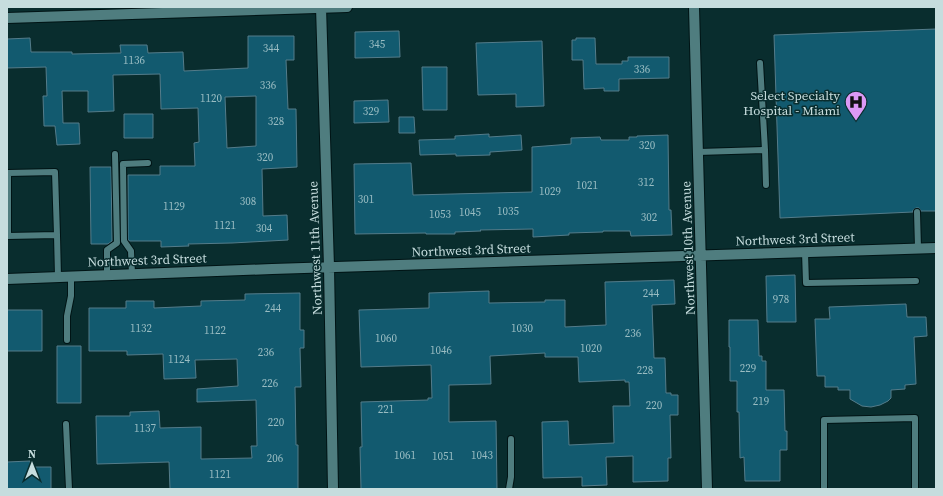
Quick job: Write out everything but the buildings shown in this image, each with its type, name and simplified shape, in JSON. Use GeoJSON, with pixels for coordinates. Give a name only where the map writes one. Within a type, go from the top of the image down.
{"type":"FeatureCollection","features":[{"type":"Feature","properties":{"kind":"street"},"geometry":{"type":"LineString","coordinates":[[7,18],[348,7]]}},
{"type":"Feature","properties":{"kind":"street","name":"Northwest 10th Avenue"},"geometry":{"type":"LineString","coordinates":[[694,7],[707,489]]}},
{"type":"Feature","properties":{"kind":"street","name":"Northwest 11th Avenue"},"geometry":{"type":"LineString","coordinates":[[321,8],[334,489]]}},
{"type":"Feature","properties":{"kind":"street","name":"Northwest 3rd Street"},"geometry":{"type":"LineString","coordinates":[[7,279],[107,274],[936,248]]}},
{"type":"Feature","properties":{"kind":"lane"},"geometry":{"type":"LineString","coordinates":[[760,63],[766,185]]}},
{"type":"Feature","properties":{"kind":"lane"},"geometry":{"type":"LineString","coordinates":[[698,152],[765,150]]}},
{"type":"Feature","properties":{"kind":"lane"},"geometry":{"type":"LineString","coordinates":[[107,274],[107,250],[117,243],[114,154]]}},
{"type":"Feature","properties":{"kind":"lane"},"geometry":{"type":"LineString","coordinates":[[132,274],[131,251],[124,241],[123,164],[148,163]]}},
{"type":"Feature","properties":{"kind":"lane"},"geometry":{"type":"LineString","coordinates":[[57,235],[8,236],[8,173],[55,172],[57,235],[58,277]]}},
{"type":"Feature","properties":{"kind":"lane"},"geometry":{"type":"LineString","coordinates":[[917,212],[918,248]]}},
{"type":"Feature","properties":{"kind":"lane"},"geometry":{"type":"LineString","coordinates":[[805,252],[806,284],[916,280]]}},
{"type":"Feature","properties":{"kind":"lane"},"geometry":{"type":"LineString","coordinates":[[67,340],[67,316],[71,276]]}},
{"type":"Feature","properties":{"kind":"lane"},"geometry":{"type":"LineString","coordinates":[[824,489],[824,420],[915,418],[915,489]]}},
{"type":"Feature","properties":{"kind":"lane"},"geometry":{"type":"LineString","coordinates":[[66,424],[69,489]]}},
{"type":"Feature","properties":{"kind":"lane"},"geometry":{"type":"LineString","coordinates":[[509,489],[512,439]]}},
{"type":"Feature","properties":{"kind":"place","name":"Select Specialty Hospital - Miami"},"geometry":{"type":"Point","coordinates":[856,122]}}]}
